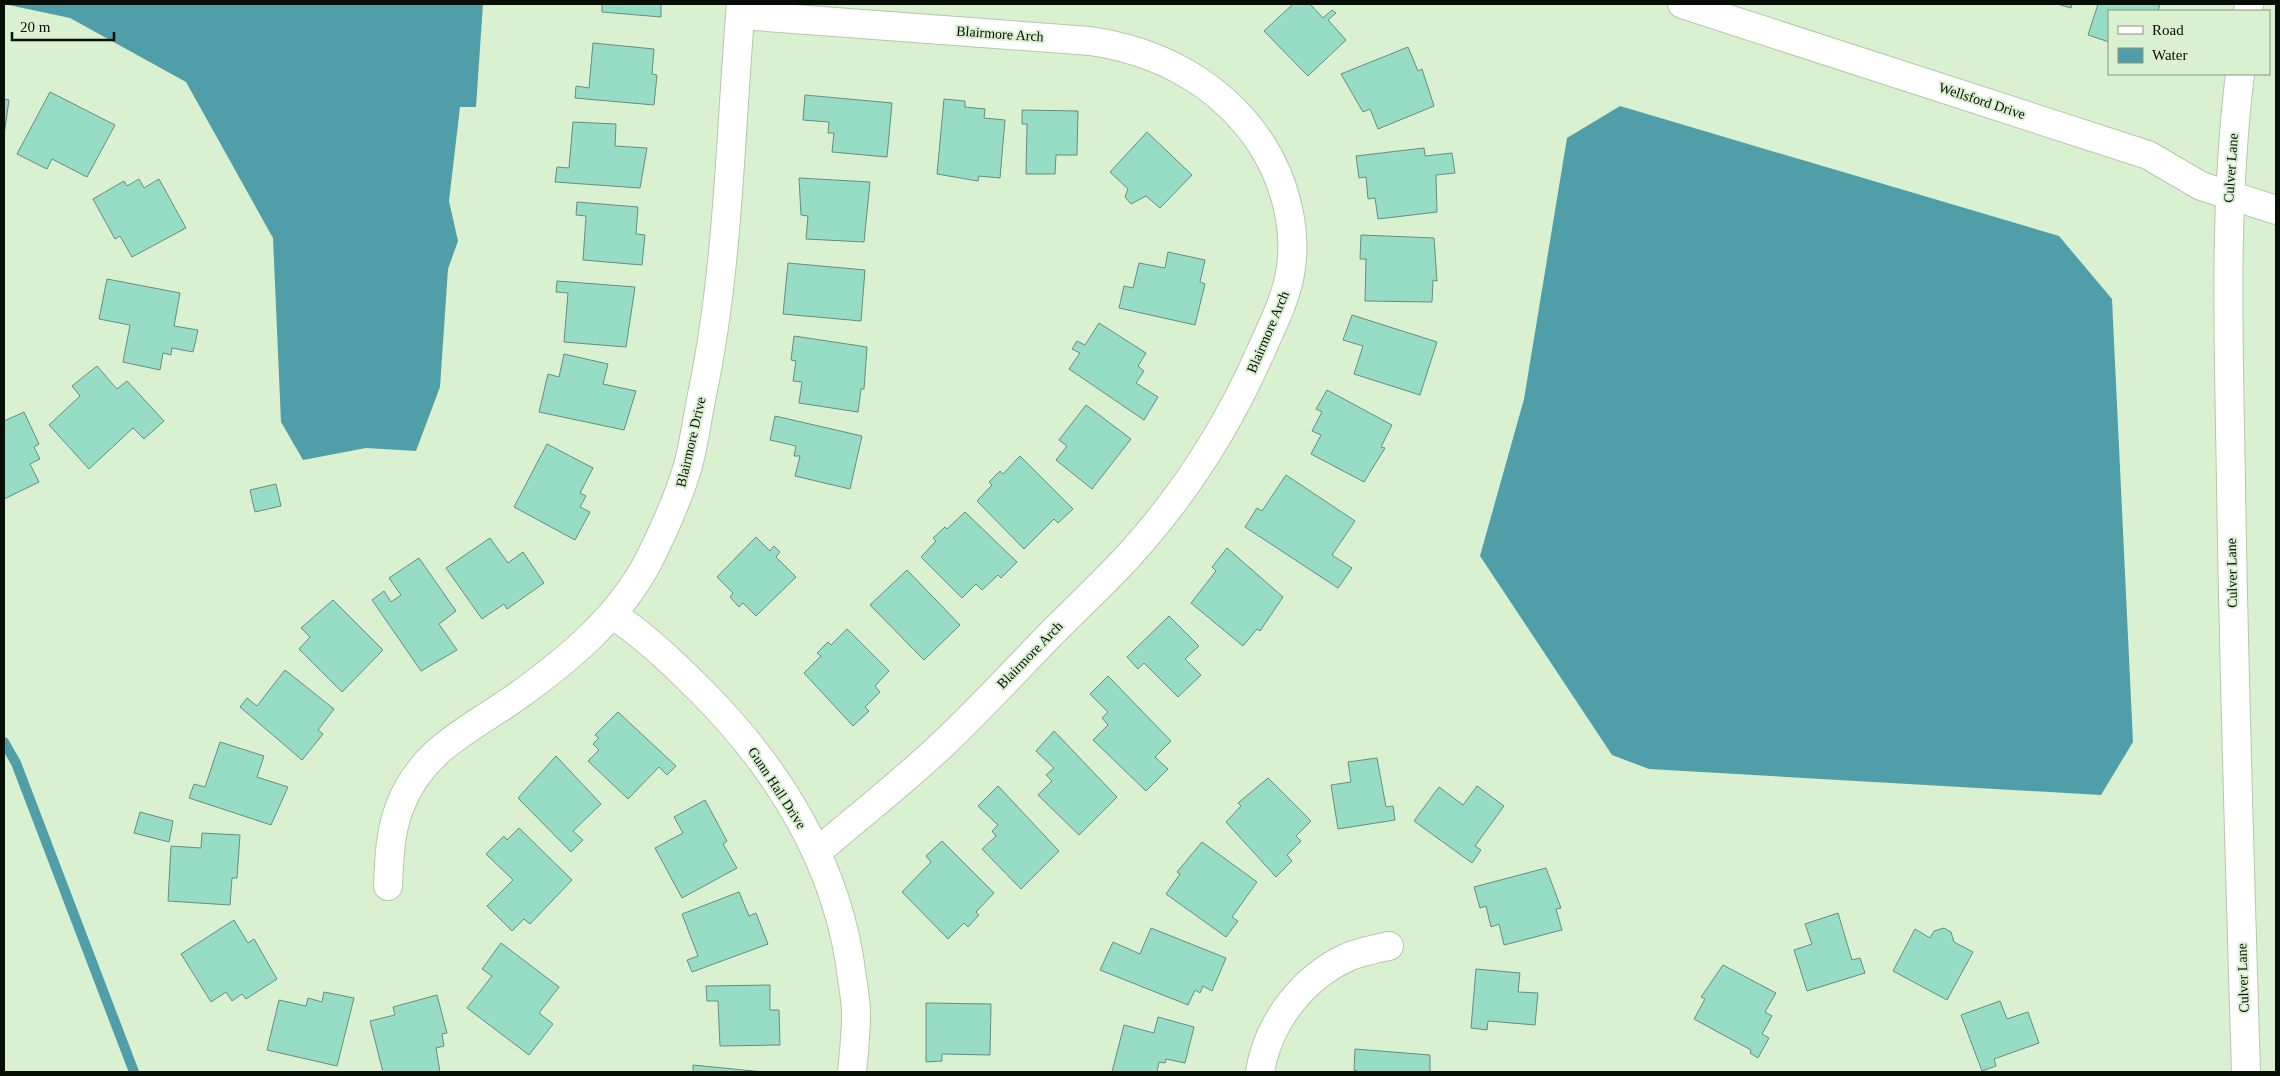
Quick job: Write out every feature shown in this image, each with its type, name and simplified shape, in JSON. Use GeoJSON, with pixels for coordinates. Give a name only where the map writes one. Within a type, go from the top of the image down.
{"type":"FeatureCollection","features":[{"type":"Feature","properties":{"kind":"street","name":"Wellsford Drive"},"geometry":{"type":"LineString","coordinates":[[1682,4],[2148,155],[2201,186],[2276,210]]}},
{"type":"Feature","properties":{"kind":"street","name":"Blairmore Drive"},"geometry":{"type":"LineString","coordinates":[[388,886],[390,842],[400,806],[414,780],[432,756],[448,741],[519,695],[584,643],[612,614],[646,565],[672,512],[690,458],[710,356],[725,243],[740,10]]}},
{"type":"Feature","properties":{"kind":"street","name":"Blairmore Arch"},"geometry":{"type":"LineString","coordinates":[[740,10],[1090,41],[1115,44],[1156,57],[1193,76],[1226,102],[1248,124],[1269,156],[1284,193],[1291,231],[1291,270],[1286,293],[1252,371],[1214,440],[1182,488],[1141,543],[942,745],[817,852]]}},
{"type":"Feature","properties":{"kind":"street","name":"Culver Lane"},"geometry":{"type":"LineString","coordinates":[[2240,75],[2232,138],[2227,260],[2234,676],[2246,1072]]}},
{"type":"Feature","properties":{"kind":"street","name":"Gunn Hall Drive"},"geometry":{"type":"LineString","coordinates":[[612,614],[662,653],[725,715],[762,760],[793,807],[817,852],[834,895],[849,954],[856,1014],[852,1072]]}},
{"type":"Feature","properties":{"kind":"street"},"geometry":{"type":"LineString","coordinates":[[1260,1072],[1262,1060],[1277,1022],[1298,993],[1324,970],[1348,957],[1389,946]]}},
{"type":"Feature","properties":{"kind":"water"},"geometry":{"type":"Polygon","coordinates":[[[4,4],[483,4],[476,107],[460,107],[449,201],[458,241],[448,269],[440,387],[416,451],[366,448],[303,460],[281,422],[273,238],[186,82],[70,18],[4,4]]]}},
{"type":"Feature","properties":{"kind":"water"},"geometry":{"type":"Polygon","coordinates":[[[1620,106],[2059,236],[2112,299],[2133,742],[2101,795],[1649,769],[1612,755],[1480,556],[1524,399],[1567,138],[1620,106]]]}},
{"type":"Feature","properties":{"kind":"building"},"geometry":{"type":"Polygon","coordinates":[[[602,4],[661,4],[661,17],[602,12],[602,4]]]}},
{"type":"Feature","properties":{"kind":"building"},"geometry":{"type":"Polygon","coordinates":[[[1293,4],[1310,4],[1323,18],[1332,10],[1336,13],[1328,20],[1346,40],[1308,76],[1264,31],[1293,4]]]}},
{"type":"Feature","properties":{"kind":"building"},"geometry":{"type":"Polygon","coordinates":[[[2057,4],[2072,4],[2071,8],[2057,4]]]}},
{"type":"Feature","properties":{"kind":"building"},"geometry":{"type":"Polygon","coordinates":[[[2098,4],[2160,4],[2158,10],[2108,10],[2108,42],[2088,35],[2098,4]]]}},
{"type":"Feature","properties":{"kind":"building"},"geometry":{"type":"Polygon","coordinates":[[[593,43],[654,49],[652,74],[657,75],[654,105],[575,98],[576,86],[589,88],[593,43]]]}},
{"type":"Feature","properties":{"kind":"building"},"geometry":{"type":"Polygon","coordinates":[[[1408,47],[1418,71],[1422,69],[1434,106],[1378,129],[1370,109],[1363,112],[1341,74],[1408,47]]]}},
{"type":"Feature","properties":{"kind":"building"},"geometry":{"type":"Polygon","coordinates":[[[50,92],[115,125],[87,177],[52,159],[47,169],[17,154],[50,92]]]}},
{"type":"Feature","properties":{"kind":"building"},"geometry":{"type":"Polygon","coordinates":[[[805,95],[892,103],[887,157],[832,152],[834,133],[828,133],[829,122],[803,120],[805,95]]]}},
{"type":"Feature","properties":{"kind":"building"},"geometry":{"type":"Polygon","coordinates":[[[4,99],[9,100],[4,135],[4,99]]]}},
{"type":"Feature","properties":{"kind":"building"},"geometry":{"type":"Polygon","coordinates":[[[944,99],[965,101],[965,107],[985,109],[984,118],[1005,120],[1000,178],[979,176],[978,181],[937,174],[944,99]]]}},
{"type":"Feature","properties":{"kind":"building"},"geometry":{"type":"Polygon","coordinates":[[[1022,110],[1078,111],[1077,155],[1056,155],[1055,174],[1026,174],[1027,124],[1022,124],[1022,110]]]}},
{"type":"Feature","properties":{"kind":"building"},"geometry":{"type":"Polygon","coordinates":[[[573,122],[616,124],[615,146],[647,148],[640,188],[555,182],[557,167],[569,168],[573,122]]]}},
{"type":"Feature","properties":{"kind":"building"},"geometry":{"type":"Polygon","coordinates":[[[1147,132],[1192,175],[1160,208],[1146,196],[1131,204],[1125,197],[1128,189],[1110,172],[1147,132]]]}},
{"type":"Feature","properties":{"kind":"building"},"geometry":{"type":"Polygon","coordinates":[[[1424,148],[1425,156],[1452,153],[1455,173],[1436,175],[1437,212],[1378,219],[1375,198],[1368,199],[1366,177],[1359,178],[1356,156],[1424,148]]]}},
{"type":"Feature","properties":{"kind":"building"},"geometry":{"type":"Polygon","coordinates":[[[799,178],[870,182],[864,242],[806,239],[808,216],[801,215],[799,178]]]}},
{"type":"Feature","properties":{"kind":"building"},"geometry":{"type":"Polygon","coordinates":[[[139,179],[144,188],[159,179],[186,228],[132,257],[120,236],[115,239],[93,199],[124,181],[127,186],[139,179]]]}},
{"type":"Feature","properties":{"kind":"building"},"geometry":{"type":"Polygon","coordinates":[[[577,202],[638,207],[636,234],[645,235],[642,265],[583,260],[586,216],[576,215],[577,202]]]}},
{"type":"Feature","properties":{"kind":"building"},"geometry":{"type":"Polygon","coordinates":[[[1361,235],[1434,238],[1437,281],[1433,280],[1432,302],[1365,301],[1366,259],[1360,259],[1361,235]]]}},
{"type":"Feature","properties":{"kind":"building"},"geometry":{"type":"Polygon","coordinates":[[[1168,252],[1205,260],[1200,282],[1205,284],[1195,325],[1119,308],[1124,286],[1133,288],[1139,263],[1165,268],[1168,252]]]}},
{"type":"Feature","properties":{"kind":"building"},"geometry":{"type":"Polygon","coordinates":[[[788,263],[865,270],[861,321],[783,314],[788,263]]]}},
{"type":"Feature","properties":{"kind":"building"},"geometry":{"type":"Polygon","coordinates":[[[107,279],[180,293],[174,326],[198,330],[193,352],[172,348],[171,355],[163,353],[160,370],[123,362],[130,325],[99,319],[107,279]]]}},
{"type":"Feature","properties":{"kind":"building"},"geometry":{"type":"Polygon","coordinates":[[[557,281],[635,287],[626,347],[564,342],[568,293],[556,292],[557,281]]]}},
{"type":"Feature","properties":{"kind":"building"},"geometry":{"type":"Polygon","coordinates":[[[1352,315],[1437,342],[1420,395],[1354,374],[1363,346],[1343,340],[1352,315]]]}},
{"type":"Feature","properties":{"kind":"building"},"geometry":{"type":"Polygon","coordinates":[[[1099,323],[1146,353],[1138,366],[1144,371],[1136,383],[1158,397],[1144,420],[1069,369],[1080,353],[1072,349],[1077,341],[1085,345],[1099,323]]]}},
{"type":"Feature","properties":{"kind":"building"},"geometry":{"type":"Polygon","coordinates":[[[794,336],[867,347],[864,389],[861,389],[858,412],[799,403],[802,382],[793,381],[796,361],[791,360],[794,336]]]}},
{"type":"Feature","properties":{"kind":"building"},"geometry":{"type":"Polygon","coordinates":[[[564,354],[608,364],[603,384],[636,391],[624,430],[539,412],[548,374],[559,377],[564,354]]]}},
{"type":"Feature","properties":{"kind":"building"},"geometry":{"type":"Polygon","coordinates":[[[97,366],[117,389],[127,381],[164,421],[144,439],[133,428],[89,469],[49,425],[80,396],[72,386],[97,366]]]}},
{"type":"Feature","properties":{"kind":"building"},"geometry":{"type":"Polygon","coordinates":[[[1327,390],[1392,425],[1381,447],[1385,448],[1364,482],[1311,454],[1321,435],[1312,431],[1322,412],[1316,409],[1327,390]]]}},
{"type":"Feature","properties":{"kind":"building"},"geometry":{"type":"Polygon","coordinates":[[[1086,405],[1131,439],[1092,489],[1056,460],[1067,446],[1059,440],[1086,405]]]}},
{"type":"Feature","properties":{"kind":"building"},"geometry":{"type":"Polygon","coordinates":[[[24,412],[39,444],[34,447],[40,459],[30,464],[39,482],[4,499],[4,421],[24,412]]]}},
{"type":"Feature","properties":{"kind":"building"},"geometry":{"type":"Polygon","coordinates":[[[775,416],[862,436],[850,489],[795,476],[800,456],[794,456],[796,446],[770,440],[775,416]]]}},
{"type":"Feature","properties":{"kind":"building"},"geometry":{"type":"Polygon","coordinates":[[[547,444],[593,468],[580,493],[586,496],[580,507],[590,512],[575,540],[514,507],[547,444]]]}},
{"type":"Feature","properties":{"kind":"building"},"geometry":{"type":"Polygon","coordinates":[[[1020,456],[1073,509],[1058,523],[1054,519],[1024,549],[977,501],[992,485],[989,482],[1000,471],[1003,474],[1020,456]]]}},
{"type":"Feature","properties":{"kind":"building"},"geometry":{"type":"Polygon","coordinates":[[[1286,475],[1355,521],[1332,555],[1352,568],[1338,588],[1245,527],[1257,508],[1262,511],[1286,475]]]}},
{"type":"Feature","properties":{"kind":"building"},"geometry":{"type":"Polygon","coordinates":[[[276,484],[281,506],[255,512],[250,490],[276,484]]]}},
{"type":"Feature","properties":{"kind":"building"},"geometry":{"type":"Polygon","coordinates":[[[965,512],[1017,562],[1001,578],[998,575],[982,590],[976,584],[962,598],[921,557],[936,541],[933,538],[945,527],[947,529],[965,512]]]}},
{"type":"Feature","properties":{"kind":"building"},"geometry":{"type":"Polygon","coordinates":[[[756,537],[770,551],[774,546],[780,552],[776,557],[796,577],[756,616],[743,603],[739,607],[730,597],[733,593],[717,577],[756,537]]]}},
{"type":"Feature","properties":{"kind":"building"},"geometry":{"type":"Polygon","coordinates":[[[490,538],[508,563],[523,552],[544,583],[507,609],[504,604],[482,619],[446,568],[490,538]]]}},
{"type":"Feature","properties":{"kind":"building"},"geometry":{"type":"Polygon","coordinates":[[[1227,548],[1283,597],[1260,631],[1257,629],[1243,646],[1191,603],[1216,571],[1212,567],[1227,548]]]}},
{"type":"Feature","properties":{"kind":"building"},"geometry":{"type":"Polygon","coordinates":[[[419,558],[456,611],[439,624],[457,650],[421,671],[372,600],[384,591],[391,602],[401,595],[389,578],[419,558]]]}},
{"type":"Feature","properties":{"kind":"building"},"geometry":{"type":"Polygon","coordinates":[[[907,570],[960,625],[924,660],[870,605],[907,570]]]}},
{"type":"Feature","properties":{"kind":"building"},"geometry":{"type":"Polygon","coordinates":[[[333,600],[383,650],[342,692],[299,649],[310,637],[301,628],[333,600]]]}},
{"type":"Feature","properties":{"kind":"building"},"geometry":{"type":"Polygon","coordinates":[[[1169,616],[1199,646],[1185,659],[1201,675],[1178,697],[1144,663],[1138,669],[1127,657],[1169,616]]]}},
{"type":"Feature","properties":{"kind":"building"},"geometry":{"type":"Polygon","coordinates":[[[847,629],[889,671],[875,686],[880,692],[865,707],[869,711],[853,726],[804,673],[821,656],[817,653],[828,642],[831,645],[847,629]]]}},
{"type":"Feature","properties":{"kind":"building"},"geometry":{"type":"Polygon","coordinates":[[[285,670],[334,709],[318,730],[323,734],[302,760],[240,707],[247,698],[257,706],[285,670]]]}},
{"type":"Feature","properties":{"kind":"building"},"geometry":{"type":"Polygon","coordinates":[[[1108,676],[1171,741],[1155,757],[1168,769],[1146,791],[1093,740],[1108,725],[1102,718],[1108,712],[1090,694],[1108,676]]]}},
{"type":"Feature","properties":{"kind":"building"},"geometry":{"type":"Polygon","coordinates":[[[618,712],[676,766],[667,775],[659,767],[628,799],[588,761],[599,750],[593,744],[599,738],[595,735],[618,712]]]}},
{"type":"Feature","properties":{"kind":"building"},"geometry":{"type":"Polygon","coordinates":[[[1054,731],[1117,797],[1079,835],[1038,795],[1052,781],[1046,775],[1054,768],[1036,751],[1054,731]]]}},
{"type":"Feature","properties":{"kind":"building"},"geometry":{"type":"Polygon","coordinates":[[[220,742],[264,756],[257,777],[288,787],[271,825],[189,798],[194,784],[205,787],[220,742]]]}},
{"type":"Feature","properties":{"kind":"building"},"geometry":{"type":"Polygon","coordinates":[[[556,756],[601,804],[573,831],[583,840],[571,852],[518,798],[556,756]]]}},
{"type":"Feature","properties":{"kind":"building"},"geometry":{"type":"Polygon","coordinates":[[[1377,758],[1386,807],[1393,806],[1395,820],[1338,829],[1331,785],[1351,782],[1348,762],[1377,758]]]}},
{"type":"Feature","properties":{"kind":"building"},"geometry":{"type":"Polygon","coordinates":[[[1268,778],[1311,821],[1296,836],[1301,841],[1287,855],[1292,861],[1276,877],[1226,822],[1241,806],[1238,803],[1268,778]]]}},
{"type":"Feature","properties":{"kind":"building"},"geometry":{"type":"Polygon","coordinates":[[[998,786],[1059,851],[1021,889],[982,849],[996,836],[992,831],[998,825],[978,806],[998,786]]]}},
{"type":"Feature","properties":{"kind":"building"},"geometry":{"type":"Polygon","coordinates":[[[1477,786],[1504,806],[1475,846],[1481,850],[1472,863],[1414,821],[1439,787],[1463,805],[1477,786]]]}},
{"type":"Feature","properties":{"kind":"building"},"geometry":{"type":"Polygon","coordinates":[[[705,800],[727,841],[723,844],[737,868],[682,898],[655,848],[683,833],[674,817],[705,800]]]}},
{"type":"Feature","properties":{"kind":"building"},"geometry":{"type":"Polygon","coordinates":[[[140,812],[173,821],[169,842],[134,833],[140,812]]]}},
{"type":"Feature","properties":{"kind":"building"},"geometry":{"type":"Polygon","coordinates":[[[519,828],[572,880],[530,924],[524,919],[512,931],[487,906],[513,880],[486,854],[504,836],[507,840],[519,828]]]}},
{"type":"Feature","properties":{"kind":"building"},"geometry":{"type":"Polygon","coordinates":[[[202,833],[240,835],[237,878],[232,878],[230,905],[168,901],[171,846],[201,848],[202,833]]]}},
{"type":"Feature","properties":{"kind":"building"},"geometry":{"type":"Polygon","coordinates":[[[942,841],[994,893],[976,912],[979,915],[968,927],[964,923],[948,939],[902,892],[931,862],[926,856],[942,841]]]}},
{"type":"Feature","properties":{"kind":"building"},"geometry":{"type":"Polygon","coordinates":[[[1202,842],[1257,882],[1232,917],[1238,921],[1226,937],[1166,894],[1180,874],[1177,872],[1202,842]]]}},
{"type":"Feature","properties":{"kind":"building"},"geometry":{"type":"Polygon","coordinates":[[[1546,868],[1561,908],[1556,909],[1562,930],[1504,945],[1499,924],[1491,927],[1486,906],[1480,908],[1474,887],[1546,868]]]}},
{"type":"Feature","properties":{"kind":"building"},"geometry":{"type":"Polygon","coordinates":[[[739,892],[749,916],[756,913],[768,944],[692,972],[687,960],[698,956],[682,914],[739,892]]]}},
{"type":"Feature","properties":{"kind":"building"},"geometry":{"type":"Polygon","coordinates":[[[1838,913],[1852,960],[1860,958],[1865,973],[1807,991],[1794,950],[1812,944],[1805,924],[1838,913]]]}},
{"type":"Feature","properties":{"kind":"building"},"geometry":{"type":"Polygon","coordinates":[[[234,920],[248,943],[254,939],[277,979],[246,999],[242,994],[232,1001],[226,992],[211,1002],[181,954],[234,920]]]}},
{"type":"Feature","properties":{"kind":"building"},"geometry":{"type":"Polygon","coordinates":[[[1151,928],[1226,958],[1212,991],[1203,986],[1200,993],[1195,990],[1188,1005],[1100,970],[1113,942],[1140,954],[1151,928]]]}},
{"type":"Feature","properties":{"kind":"building"},"geometry":{"type":"Polygon","coordinates":[[[1944,928],[1951,932],[1954,942],[1973,952],[1947,1000],[1893,971],[1915,929],[1930,938],[1934,931],[1944,928]]]}},
{"type":"Feature","properties":{"kind":"building"},"geometry":{"type":"Polygon","coordinates":[[[501,943],[559,987],[539,1013],[553,1024],[529,1055],[467,1008],[492,976],[482,969],[501,943]]]}},
{"type":"Feature","properties":{"kind":"building"},"geometry":{"type":"Polygon","coordinates":[[[1723,965],[1776,993],[1765,1012],[1772,1016],[1762,1034],[1769,1038],[1758,1058],[1750,1053],[1751,1050],[1694,1019],[1705,999],[1701,997],[1723,965]]]}},
{"type":"Feature","properties":{"kind":"building"},"geometry":{"type":"Polygon","coordinates":[[[1476,969],[1520,973],[1518,992],[1538,993],[1535,1025],[1488,1021],[1487,1030],[1471,1028],[1476,969]]]}},
{"type":"Feature","properties":{"kind":"building"},"geometry":{"type":"Polygon","coordinates":[[[770,985],[770,1010],[779,1010],[780,1045],[720,1046],[718,1001],[707,1001],[706,986],[770,985]]]}},
{"type":"Feature","properties":{"kind":"building"},"geometry":{"type":"Polygon","coordinates":[[[324,992],[354,998],[337,1066],[267,1050],[279,1000],[306,1006],[308,998],[322,1002],[324,992]]]}},
{"type":"Feature","properties":{"kind":"building"},"geometry":{"type":"Polygon","coordinates":[[[437,995],[447,1033],[442,1034],[444,1046],[436,1048],[440,1072],[383,1072],[370,1021],[395,1015],[393,1007],[437,995]]]}},
{"type":"Feature","properties":{"kind":"building"},"geometry":{"type":"Polygon","coordinates":[[[2000,1001],[2007,1019],[2028,1012],[2039,1043],[1994,1059],[1996,1066],[1982,1071],[1961,1015],[2000,1001]]]}},
{"type":"Feature","properties":{"kind":"building"},"geometry":{"type":"Polygon","coordinates":[[[926,1003],[991,1004],[990,1055],[942,1054],[942,1061],[926,1062],[926,1003]]]}},
{"type":"Feature","properties":{"kind":"building"},"geometry":{"type":"Polygon","coordinates":[[[1158,1017],[1194,1027],[1185,1063],[1166,1059],[1165,1063],[1159,1062],[1157,1072],[1112,1072],[1124,1025],[1154,1033],[1158,1017]]]}},
{"type":"Feature","properties":{"kind":"building"},"geometry":{"type":"Polygon","coordinates":[[[1355,1049],[1430,1055],[1430,1072],[1360,1072],[1354,1070],[1355,1049]]]}},
{"type":"Feature","properties":{"kind":"building"},"geometry":{"type":"Polygon","coordinates":[[[693,1065],[764,1072],[693,1072],[693,1065]]]}},
{"type":"Feature","properties":{"kind":"waterway"},"geometry":{"type":"LineString","coordinates":[[4,742],[16,763],[134,1072]]}}]}
